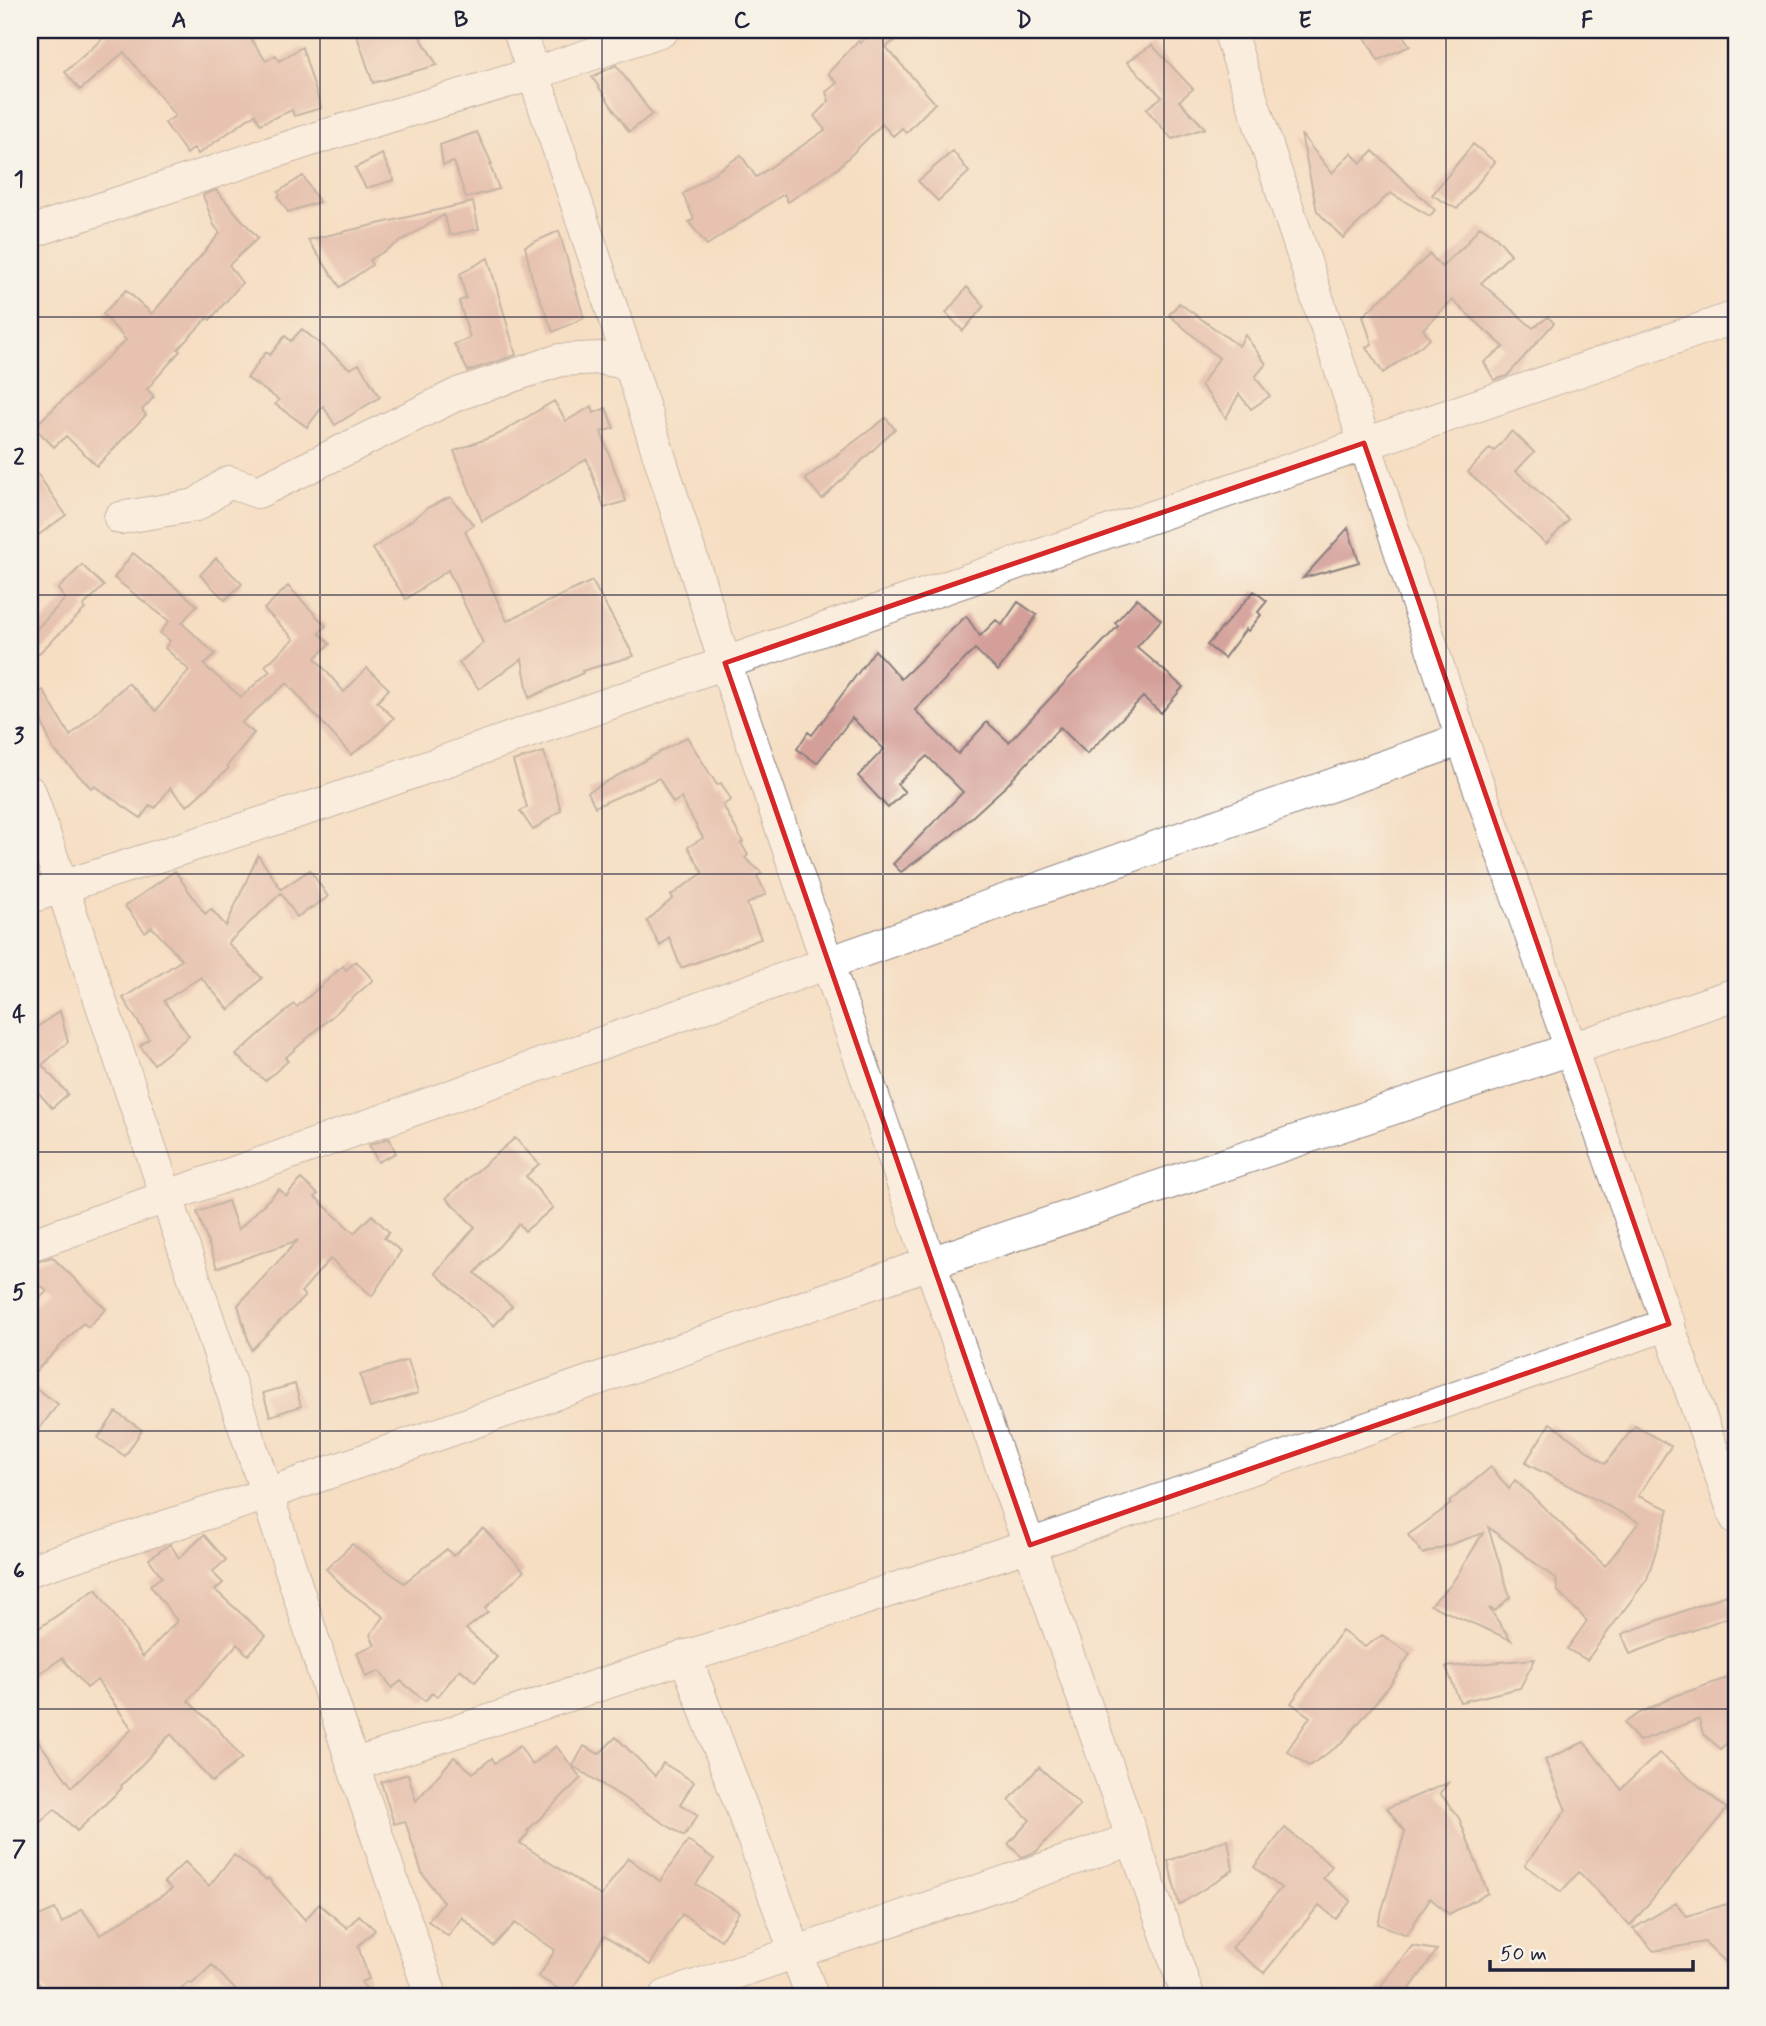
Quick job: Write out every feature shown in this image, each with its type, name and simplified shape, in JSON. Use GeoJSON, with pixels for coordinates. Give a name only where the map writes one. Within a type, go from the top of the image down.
{"type":"FeatureCollection","features":[{"type":"Feature","properties":{"kind":"street"},"geometry":{"type":"LineString","coordinates":[[519,30],[630,363],[725,663],[930,1263],[1188,1996]]}},
{"type":"Feature","properties":{"kind":"street"},"geometry":{"type":"LineString","coordinates":[[30,232],[323,136],[533,74],[663,30]]}},
{"type":"Feature","properties":{"kind":"street"},"geometry":{"type":"LineString","coordinates":[[1229,30],[1462,739],[1736,1518]]}},
{"type":"Feature","properties":{"kind":"street"},"geometry":{"type":"LineString","coordinates":[[30,897],[328,802],[725,663],[1736,317]]}},
{"type":"Feature","properties":{"kind":"street"},"geometry":{"type":"LineString","coordinates":[[120,518],[196,505],[229,482],[258,492],[458,394],[560,360],[600,358],[630,363]]}},
{"type":"Feature","properties":{"kind":"street"},"geometry":{"type":"LineString","coordinates":[[30,1245],[1462,739]]}},
{"type":"Feature","properties":{"kind":"street"},"geometry":{"type":"LineString","coordinates":[[30,792],[267,1494],[353,1765],[431,1996]]}},
{"type":"Feature","properties":{"kind":"street"},"geometry":{"type":"LineString","coordinates":[[30,1570],[267,1494],[930,1263],[1736,994]]}},
{"type":"Feature","properties":{"kind":"street"},"geometry":{"type":"LineString","coordinates":[[353,1765],[1030,1545],[1669,1324]]}},
{"type":"Feature","properties":{"kind":"street"},"geometry":{"type":"LineString","coordinates":[[685,1656],[812,1996]]}},
{"type":"Feature","properties":{"kind":"street"},"geometry":{"type":"LineString","coordinates":[[666,1996],[1133,1839]]}},
{"type":"Feature","properties":{"kind":"highlighted area"},"geometry":{"type":"Polygon","coordinates":[[[1364,443],[1669,1324],[1030,1545],[725,663],[1364,443]]]}},
{"type":"Feature","properties":{"kind":"building"},"geometry":{"type":"Polygon","coordinates":[[[107,30],[245,30],[266,61],[276,55],[279,61],[302,47],[321,108],[294,116],[292,110],[260,124],[255,114],[198,154],[194,148],[187,154],[165,123],[175,116],[124,52],[80,90],[65,72],[109,33],[107,30]]]}},
{"type":"Feature","properties":{"kind":"building"},"geometry":{"type":"Polygon","coordinates":[[[355,30],[416,30],[437,65],[373,83],[355,30]]]}},
{"type":"Feature","properties":{"kind":"building"},"geometry":{"type":"Polygon","coordinates":[[[873,30],[909,30],[886,47],[935,103],[906,133],[902,128],[893,136],[882,124],[837,169],[788,202],[784,194],[707,245],[689,222],[694,219],[683,194],[741,155],[756,177],[825,130],[814,116],[829,101],[826,92],[837,83],[828,73],[858,41],[860,43],[873,30]]]}},
{"type":"Feature","properties":{"kind":"building"},"geometry":{"type":"Polygon","coordinates":[[[1361,30],[1399,30],[1410,46],[1378,60],[1361,30]]]}},
{"type":"Feature","properties":{"kind":"building"},"geometry":{"type":"Polygon","coordinates":[[[1152,45],[1193,89],[1179,101],[1205,128],[1172,139],[1146,109],[1162,97],[1127,62],[1152,45]]]}},
{"type":"Feature","properties":{"kind":"building"},"geometry":{"type":"Polygon","coordinates":[[[616,65],[652,114],[629,132],[592,77],[616,65]]]}},
{"type":"Feature","properties":{"kind":"building"},"geometry":{"type":"Polygon","coordinates":[[[477,132],[492,164],[490,165],[499,189],[466,198],[454,162],[443,165],[440,145],[477,132]]]}},
{"type":"Feature","properties":{"kind":"building"},"geometry":{"type":"Polygon","coordinates":[[[1301,134],[1332,173],[1351,153],[1361,163],[1373,151],[1435,210],[1430,216],[1390,193],[1343,238],[1317,211],[1301,134]]]}},
{"type":"Feature","properties":{"kind":"building"},"geometry":{"type":"Polygon","coordinates":[[[1473,144],[1495,162],[1457,209],[1432,195],[1473,144]]]}},
{"type":"Feature","properties":{"kind":"building"},"geometry":{"type":"Polygon","coordinates":[[[953,151],[969,172],[938,201],[918,181],[953,151]]]}},
{"type":"Feature","properties":{"kind":"building"},"geometry":{"type":"Polygon","coordinates":[[[382,154],[394,180],[366,188],[355,168],[382,154]]]}},
{"type":"Feature","properties":{"kind":"building"},"geometry":{"type":"Polygon","coordinates":[[[303,176],[319,202],[288,212],[278,197],[278,192],[303,176]]]}},
{"type":"Feature","properties":{"kind":"building"},"geometry":{"type":"Polygon","coordinates":[[[216,190],[258,238],[229,265],[242,283],[210,320],[207,318],[178,349],[180,351],[147,389],[154,397],[142,410],[146,415],[97,466],[66,436],[54,447],[34,427],[126,340],[103,314],[126,290],[152,314],[220,233],[214,225],[203,195],[216,190]]]}},
{"type":"Feature","properties":{"kind":"building"},"geometry":{"type":"Polygon","coordinates":[[[473,202],[479,229],[450,235],[444,215],[370,260],[372,265],[340,287],[308,240],[473,202]]]}},
{"type":"Feature","properties":{"kind":"building"},"geometry":{"type":"Polygon","coordinates":[[[1480,226],[1496,237],[1511,254],[1481,283],[1533,328],[1548,317],[1554,323],[1507,376],[1494,380],[1484,362],[1504,347],[1452,300],[1423,329],[1430,339],[1383,373],[1366,347],[1372,344],[1363,316],[1430,254],[1441,267],[1464,246],[1480,226]]]}},
{"type":"Feature","properties":{"kind":"building"},"geometry":{"type":"Polygon","coordinates":[[[559,231],[584,318],[553,332],[532,278],[525,246],[559,231]]]}},
{"type":"Feature","properties":{"kind":"building"},"geometry":{"type":"Polygon","coordinates":[[[488,258],[516,355],[468,371],[454,344],[470,338],[459,301],[466,298],[460,274],[488,258]]]}},
{"type":"Feature","properties":{"kind":"building"},"geometry":{"type":"Polygon","coordinates":[[[967,287],[984,306],[963,331],[946,313],[967,287]]]}},
{"type":"Feature","properties":{"kind":"building"},"geometry":{"type":"Polygon","coordinates":[[[1179,303],[1239,346],[1245,335],[1266,364],[1255,377],[1270,396],[1251,409],[1239,394],[1226,418],[1201,385],[1219,358],[1169,315],[1179,303]]]}},
{"type":"Feature","properties":{"kind":"building"},"geometry":{"type":"Polygon","coordinates":[[[302,329],[350,369],[359,364],[380,397],[335,425],[323,406],[307,427],[275,404],[279,400],[247,378],[266,352],[270,355],[285,336],[291,341],[302,329]]]}},
{"type":"Feature","properties":{"kind":"building"},"geometry":{"type":"Polygon","coordinates":[[[554,401],[566,421],[592,406],[594,413],[606,408],[614,428],[601,432],[626,501],[604,508],[587,459],[482,521],[454,451],[499,434],[554,401]]]}},
{"type":"Feature","properties":{"kind":"building"},"geometry":{"type":"Polygon","coordinates":[[[886,418],[895,429],[822,499],[805,479],[886,418]]]}},
{"type":"Feature","properties":{"kind":"building"},"geometry":{"type":"Polygon","coordinates":[[[1512,431],[1534,452],[1516,471],[1569,520],[1546,544],[1468,472],[1490,448],[1494,451],[1512,431]]]}},
{"type":"Feature","properties":{"kind":"building"},"geometry":{"type":"Polygon","coordinates":[[[30,463],[66,515],[30,541],[30,463]]]}},
{"type":"Feature","properties":{"kind":"building"},"geometry":{"type":"Polygon","coordinates":[[[450,497],[474,525],[465,531],[507,621],[592,581],[634,656],[582,671],[583,673],[529,698],[522,659],[479,689],[459,663],[483,643],[448,570],[406,599],[373,549],[429,507],[450,497]]]}},
{"type":"Feature","properties":{"kind":"building"},"geometry":{"type":"Polygon","coordinates":[[[1348,528],[1359,562],[1303,578],[1348,528]]]}},
{"type":"Feature","properties":{"kind":"building"},"geometry":{"type":"Polygon","coordinates":[[[133,553],[197,605],[182,623],[215,654],[204,665],[241,697],[270,671],[265,666],[294,639],[264,609],[288,586],[326,626],[319,633],[330,644],[315,658],[344,692],[367,668],[389,689],[377,702],[394,718],[374,738],[351,755],[287,683],[241,723],[254,733],[227,766],[229,768],[187,806],[170,788],[155,808],[150,805],[141,818],[94,786],[91,788],[53,749],[31,696],[43,690],[70,736],[128,683],[156,711],[189,670],[165,648],[170,641],[160,633],[169,621],[114,578],[133,553]]]}},
{"type":"Feature","properties":{"kind":"building"},"geometry":{"type":"Polygon","coordinates":[[[216,558],[242,584],[225,600],[200,575],[216,558]]]}},
{"type":"Feature","properties":{"kind":"building"},"geometry":{"type":"Polygon","coordinates":[[[82,565],[104,586],[83,606],[85,609],[36,656],[30,650],[30,636],[65,599],[58,589],[82,565]]]}},
{"type":"Feature","properties":{"kind":"building"},"geometry":{"type":"Polygon","coordinates":[[[1254,591],[1267,601],[1258,612],[1261,615],[1248,631],[1246,629],[1224,658],[1207,645],[1254,591]]]}},
{"type":"Feature","properties":{"kind":"building"},"geometry":{"type":"Polygon","coordinates":[[[1137,598],[1161,620],[1137,647],[1183,687],[1161,713],[1143,697],[1087,754],[1060,727],[1007,785],[950,837],[901,872],[893,864],[963,792],[927,756],[897,784],[905,792],[888,808],[858,776],[884,749],[852,718],[817,763],[797,749],[808,732],[812,735],[875,650],[901,679],[966,616],[980,636],[996,620],[1002,625],[1018,602],[1037,615],[998,671],[975,649],[915,710],[958,754],[987,722],[1009,742],[1118,626],[1115,623],[1137,598]]]}},
{"type":"Feature","properties":{"kind":"building"},"geometry":{"type":"Polygon","coordinates":[[[687,737],[717,785],[721,783],[731,800],[723,805],[743,842],[741,843],[748,855],[745,858],[762,873],[757,876],[766,894],[747,904],[761,939],[681,968],[669,937],[660,946],[647,921],[673,898],[671,895],[703,873],[688,847],[703,838],[681,798],[673,803],[659,778],[595,807],[588,792],[687,737]]]}},
{"type":"Feature","properties":{"kind":"building"},"geometry":{"type":"Polygon","coordinates":[[[544,752],[561,810],[533,830],[520,811],[527,807],[513,761],[544,752]]]}},
{"type":"Feature","properties":{"kind":"building"},"geometry":{"type":"Polygon","coordinates":[[[258,855],[281,889],[310,870],[328,897],[297,917],[281,893],[228,943],[262,978],[229,1010],[201,977],[164,1001],[189,1036],[154,1064],[140,1046],[149,1039],[123,998],[182,960],[152,927],[145,932],[125,906],[175,871],[205,914],[211,909],[226,926],[258,855]]]}},
{"type":"Feature","properties":{"kind":"building"},"geometry":{"type":"Polygon","coordinates":[[[356,961],[373,980],[285,1058],[288,1061],[265,1081],[236,1055],[294,1004],[297,1007],[343,966],[346,970],[356,961]]]}},
{"type":"Feature","properties":{"kind":"building"},"geometry":{"type":"Polygon","coordinates":[[[60,1011],[68,1042],[42,1065],[68,1094],[52,1108],[30,1083],[30,1032],[60,1011]]]}},
{"type":"Feature","properties":{"kind":"building"},"geometry":{"type":"Polygon","coordinates":[[[389,1138],[396,1153],[378,1162],[369,1145],[389,1138]]]}},
{"type":"Feature","properties":{"kind":"building"},"geometry":{"type":"Polygon","coordinates":[[[515,1138],[539,1164],[526,1176],[553,1208],[525,1231],[519,1224],[475,1273],[512,1306],[494,1326],[435,1273],[475,1227],[446,1198],[515,1138]]]}},
{"type":"Feature","properties":{"kind":"building"},"geometry":{"type":"Polygon","coordinates":[[[301,1179],[318,1194],[315,1197],[354,1233],[372,1215],[389,1232],[384,1238],[401,1251],[372,1296],[330,1259],[301,1292],[305,1296],[251,1350],[238,1305],[298,1240],[217,1268],[197,1212],[228,1201],[238,1230],[279,1189],[286,1196],[301,1179]]]}},
{"type":"Feature","properties":{"kind":"building"},"geometry":{"type":"Polygon","coordinates":[[[52,1257],[106,1309],[88,1327],[83,1323],[30,1377],[30,1308],[47,1291],[30,1275],[30,1264],[52,1257]]]}},
{"type":"Feature","properties":{"kind":"building"},"geometry":{"type":"Polygon","coordinates":[[[408,1360],[418,1393],[370,1408],[360,1375],[408,1360]]]}},
{"type":"Feature","properties":{"kind":"building"},"geometry":{"type":"Polygon","coordinates":[[[30,1384],[58,1404],[30,1441],[30,1384]]]}},
{"type":"Feature","properties":{"kind":"building"},"geometry":{"type":"Polygon","coordinates":[[[295,1384],[301,1406],[270,1416],[263,1393],[295,1384]]]}},
{"type":"Feature","properties":{"kind":"building"},"geometry":{"type":"Polygon","coordinates":[[[116,1412],[142,1430],[125,1456],[98,1438],[116,1412]]]}},
{"type":"Feature","properties":{"kind":"building"},"geometry":{"type":"Polygon","coordinates":[[[1550,1423],[1605,1464],[1635,1426],[1671,1446],[1638,1496],[1669,1509],[1647,1579],[1587,1660],[1567,1649],[1587,1621],[1557,1590],[1556,1579],[1488,1527],[1510,1597],[1495,1611],[1489,1608],[1511,1640],[1430,1605],[1451,1585],[1483,1533],[1423,1554],[1408,1535],[1451,1504],[1449,1502],[1491,1467],[1509,1489],[1515,1480],[1605,1566],[1639,1522],[1525,1463],[1550,1423]]]}},
{"type":"Feature","properties":{"kind":"building"},"geometry":{"type":"Polygon","coordinates":[[[483,1528],[524,1571],[485,1608],[488,1612],[466,1629],[497,1657],[475,1682],[460,1669],[437,1697],[432,1693],[425,1701],[401,1681],[392,1688],[380,1671],[366,1677],[357,1652],[375,1645],[370,1635],[384,1617],[347,1590],[326,1569],[352,1544],[404,1583],[447,1549],[453,1556],[483,1528]]]}},
{"type":"Feature","properties":{"kind":"building"},"geometry":{"type":"Polygon","coordinates":[[[204,1535],[226,1560],[212,1572],[223,1583],[215,1590],[266,1636],[248,1655],[237,1644],[188,1701],[218,1729],[242,1758],[212,1782],[171,1734],[122,1788],[77,1831],[55,1809],[40,1822],[30,1810],[30,1730],[72,1787],[132,1729],[97,1680],[87,1688],[62,1658],[30,1680],[30,1634],[96,1589],[143,1657],[177,1621],[150,1585],[162,1577],[149,1559],[170,1544],[179,1558],[204,1535]]]}},
{"type":"Feature","properties":{"kind":"building"},"geometry":{"type":"Polygon","coordinates":[[[1726,1595],[1734,1615],[1630,1654],[1622,1634],[1726,1595]]]}},
{"type":"Feature","properties":{"kind":"building"},"geometry":{"type":"Polygon","coordinates":[[[1342,1631],[1365,1647],[1382,1635],[1410,1654],[1391,1684],[1342,1743],[1309,1766],[1287,1751],[1310,1717],[1291,1703],[1342,1631]]]}},
{"type":"Feature","properties":{"kind":"building"},"geometry":{"type":"Polygon","coordinates":[[[1535,1659],[1520,1688],[1460,1702],[1446,1667],[1535,1659]]]}},
{"type":"Feature","properties":{"kind":"building"},"geometry":{"type":"Polygon","coordinates":[[[1736,1675],[1736,1732],[1721,1749],[1703,1734],[1699,1719],[1639,1741],[1624,1723],[1675,1696],[1736,1675]]]}},
{"type":"Feature","properties":{"kind":"building"},"geometry":{"type":"Polygon","coordinates":[[[616,1737],[655,1776],[663,1763],[694,1782],[680,1804],[698,1815],[684,1836],[573,1766],[584,1746],[599,1754],[616,1737]]]}},
{"type":"Feature","properties":{"kind":"building"},"geometry":{"type":"Polygon","coordinates":[[[1584,1742],[1621,1789],[1659,1753],[1727,1809],[1630,1926],[1579,1872],[1561,1892],[1525,1865],[1566,1810],[1545,1760],[1584,1742]]]}},
{"type":"Feature","properties":{"kind":"building"},"geometry":{"type":"Polygon","coordinates":[[[520,1746],[532,1765],[556,1746],[581,1778],[527,1831],[529,1832],[520,1843],[601,1896],[628,1858],[660,1881],[688,1841],[714,1859],[696,1884],[739,1912],[721,1940],[682,1914],[650,1965],[604,1936],[569,1995],[539,1977],[555,1950],[515,1923],[493,1946],[462,1917],[448,1936],[428,1921],[443,1902],[422,1873],[405,1821],[394,1824],[381,1782],[408,1774],[416,1801],[454,1757],[473,1773],[492,1758],[495,1763],[520,1746]]]}},
{"type":"Feature","properties":{"kind":"building"},"geometry":{"type":"Polygon","coordinates":[[[1039,1767],[1080,1805],[1036,1852],[1022,1857],[1008,1844],[1030,1820],[1009,1800],[1039,1767]]]}},
{"type":"Feature","properties":{"kind":"building"},"geometry":{"type":"Polygon","coordinates":[[[1448,1783],[1440,1793],[1459,1818],[1488,1893],[1449,1914],[1430,1898],[1407,1935],[1378,1924],[1405,1832],[1387,1808],[1448,1783]]]}},
{"type":"Feature","properties":{"kind":"building"},"geometry":{"type":"Polygon","coordinates":[[[1285,1828],[1332,1866],[1323,1878],[1351,1901],[1336,1919],[1319,1905],[1264,1973],[1232,1948],[1281,1888],[1254,1867],[1285,1828]]]}},
{"type":"Feature","properties":{"kind":"building"},"geometry":{"type":"Polygon","coordinates":[[[1228,1839],[1233,1870],[1179,1905],[1168,1861],[1228,1839]]]}},
{"type":"Feature","properties":{"kind":"building"},"geometry":{"type":"Polygon","coordinates":[[[234,1855],[266,1880],[268,1878],[305,1920],[319,1904],[347,1928],[359,1915],[375,1930],[358,1946],[369,1979],[361,1982],[372,1996],[241,1996],[212,1965],[192,1984],[189,1982],[171,1996],[48,1996],[30,1971],[30,1920],[55,1909],[62,1923],[82,1909],[100,1935],[172,1889],[164,1882],[185,1862],[209,1886],[234,1855]]]}},
{"type":"Feature","properties":{"kind":"building"},"geometry":{"type":"Polygon","coordinates":[[[1736,1901],[1736,1972],[1705,1942],[1654,1951],[1633,1929],[1676,1903],[1687,1916],[1736,1901]]]}},
{"type":"Feature","properties":{"kind":"building"},"geometry":{"type":"Polygon","coordinates":[[[1412,1946],[1437,1950],[1405,1996],[1373,1996],[1412,1946]]]}}]}
